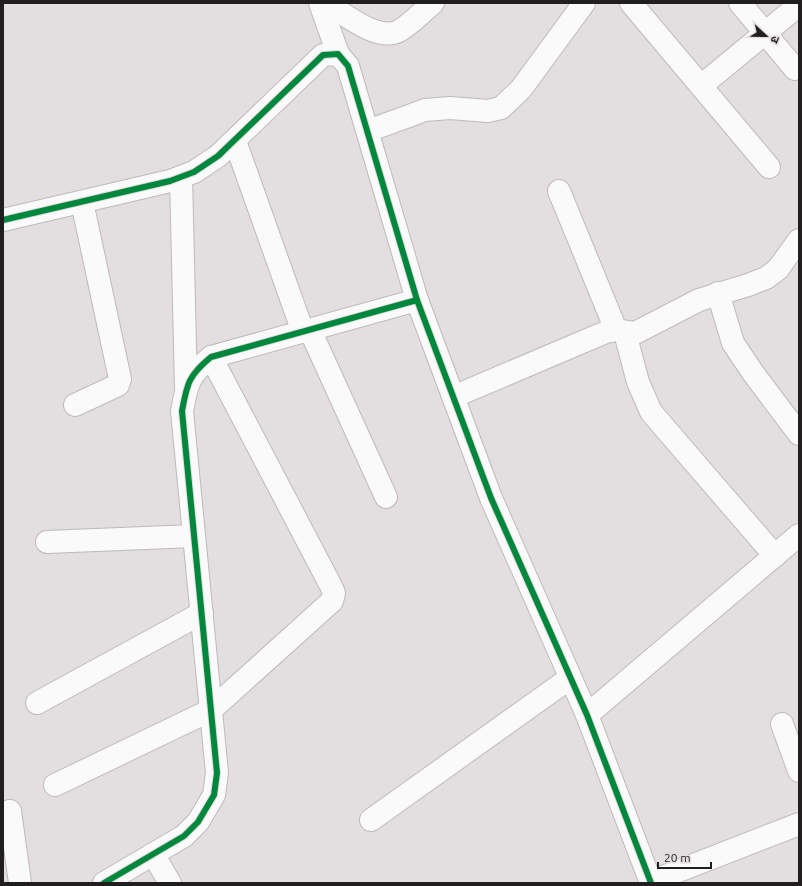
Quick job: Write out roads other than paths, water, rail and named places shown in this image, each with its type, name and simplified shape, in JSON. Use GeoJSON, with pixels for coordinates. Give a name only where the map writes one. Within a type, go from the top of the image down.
{"type":"FeatureCollection","features":[{"type":"Feature","properties":{"kind":"street"},"geometry":{"type":"LineString","coordinates":[[320,3],[338,54],[348,66],[417,300],[491,498],[587,715],[650,882],[799,824]]}},
{"type":"Feature","properties":{"kind":"street"},"geometry":{"type":"LineString","coordinates":[[326,3],[367,28],[378,33],[386,34],[398,31],[433,3]]}},
{"type":"Feature","properties":{"kind":"street"},"geometry":{"type":"LineString","coordinates":[[368,131],[425,110],[450,108],[488,112],[501,108],[521,89],[584,3]]}},
{"type":"Feature","properties":{"kind":"street"},"geometry":{"type":"LineString","coordinates":[[631,3],[769,167]]}},
{"type":"Feature","properties":{"kind":"street"},"geometry":{"type":"LineString","coordinates":[[740,3],[795,69]]}},
{"type":"Feature","properties":{"kind":"street"},"geometry":{"type":"LineString","coordinates":[[701,86],[799,5]]}},
{"type":"Feature","properties":{"kind":"street"},"geometry":{"type":"LineString","coordinates":[[3,220],[170,181],[194,172],[235,140],[318,59],[323,55],[338,54]]}},
{"type":"Feature","properties":{"kind":"street"},"geometry":{"type":"LineString","coordinates":[[235,140],[307,331],[386,497]]}},
{"type":"Feature","properties":{"kind":"street"},"geometry":{"type":"LineString","coordinates":[[104,883],[184,836],[198,822],[214,795],[217,773],[182,411],[186,389],[181,177]]}},
{"type":"Feature","properties":{"kind":"street"},"geometry":{"type":"LineString","coordinates":[[559,191],[621,332],[638,382],[651,412],[775,556]]}},
{"type":"Feature","properties":{"kind":"street"},"geometry":{"type":"LineString","coordinates":[[75,405],[118,385],[120,379],[82,202]]}},
{"type":"Feature","properties":{"kind":"street"},"geometry":{"type":"LineString","coordinates":[[453,396],[606,332],[641,330],[699,300],[766,278],[778,269],[799,240]]}},
{"type":"Feature","properties":{"kind":"street"},"geometry":{"type":"LineString","coordinates":[[718,293],[733,343],[753,373],[799,434]]}},
{"type":"Feature","properties":{"kind":"street"},"geometry":{"type":"LineString","coordinates":[[186,389],[195,370],[211,357],[417,300]]}},
{"type":"Feature","properties":{"kind":"street"},"geometry":{"type":"LineString","coordinates":[[55,785],[211,710],[332,601],[334,593],[211,357]]}},
{"type":"Feature","properties":{"kind":"street"},"geometry":{"type":"LineString","coordinates":[[587,715],[799,535]]}},
{"type":"Feature","properties":{"kind":"street"},"geometry":{"type":"LineString","coordinates":[[46,542],[194,536]]}},
{"type":"Feature","properties":{"kind":"street"},"geometry":{"type":"LineString","coordinates":[[37,704],[202,613]]}},
{"type":"Feature","properties":{"kind":"street"},"geometry":{"type":"LineString","coordinates":[[371,820],[570,678]]}},
{"type":"Feature","properties":{"kind":"street"},"geometry":{"type":"LineString","coordinates":[[782,724],[799,771]]}},
{"type":"Feature","properties":{"kind":"street"},"geometry":{"type":"LineString","coordinates":[[10,811],[10,864],[20,883]]}},
{"type":"Feature","properties":{"kind":"street"},"geometry":{"type":"LineString","coordinates":[[153,854],[170,883]]}}]}
